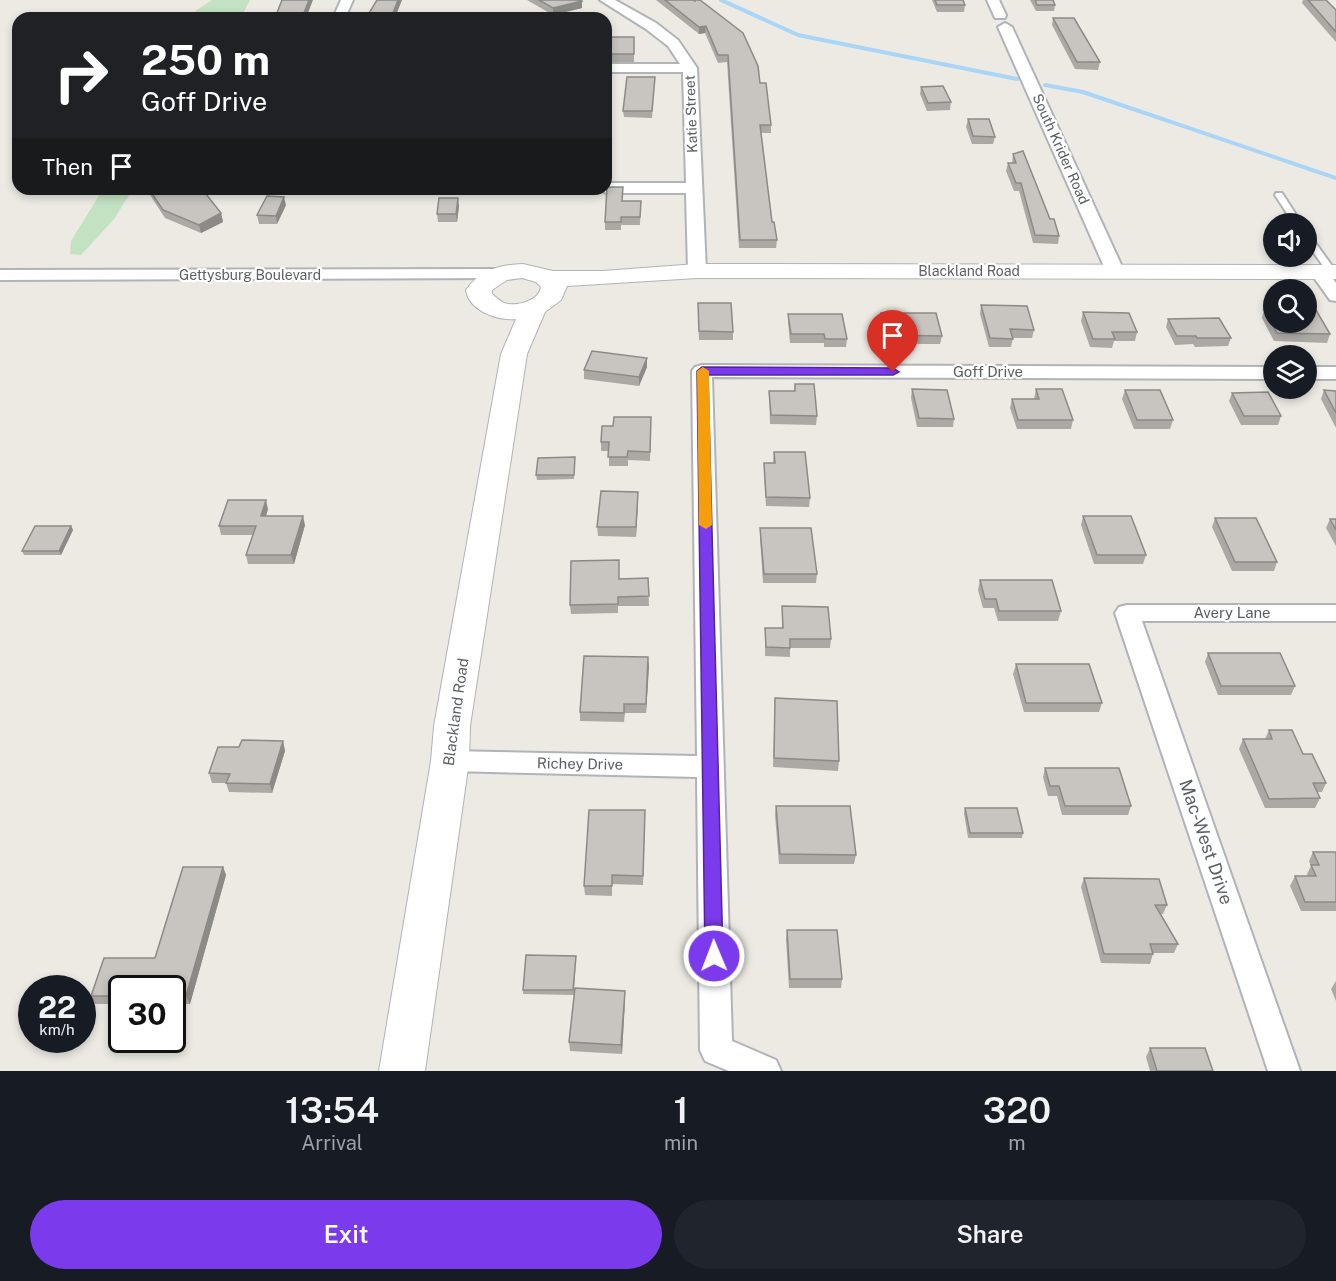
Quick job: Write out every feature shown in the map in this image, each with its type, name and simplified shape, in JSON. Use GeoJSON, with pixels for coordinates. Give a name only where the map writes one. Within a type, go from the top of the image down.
{"type":"FeatureCollection","features":[{"type":"Feature","properties":{"kind":"street","name":"Katie Street"},"geometry":{"type":"LineString","coordinates":[[606,0],[651,26],[673,42],[690,68],[697,271]]}},
{"type":"Feature","properties":{"kind":"street","name":"South Krider Road"},"geometry":{"type":"LineString","coordinates":[[993,0],[1115,271]]}},
{"type":"Feature","properties":{"kind":"street"},"geometry":{"type":"LineString","coordinates":[[612,68],[690,68]]}},
{"type":"Feature","properties":{"kind":"street"},"geometry":{"type":"LineString","coordinates":[[612,188],[693,188]]}},
{"type":"Feature","properties":{"kind":"street"},"geometry":{"type":"LineString","coordinates":[[484,300],[504,310],[545,295],[535,273],[523,271],[499,274],[482,284],[484,300],[504,327],[514,354]]}},
{"type":"Feature","properties":{"kind":"street","name":"Blackland Road"},"geometry":{"type":"LineString","coordinates":[[402,1071],[450,761],[452,726],[514,354],[545,295],[603,278],[697,271],[1115,271],[1331,278]]}},
{"type":"Feature","properties":{"kind":"street","name":"Gettysburg Boulevard"},"geometry":{"type":"LineString","coordinates":[[0,275],[499,274]]}},
{"type":"Feature","properties":{"kind":"street","name":"Gettysburg Boulevard"},"geometry":{"type":"LineString","coordinates":[[0,288],[442,285],[484,300]]}},
{"type":"Feature","properties":{"kind":"street","name":"Goff Drive"},"geometry":{"type":"LineString","coordinates":[[710,767],[702,371],[1263,373]]}},
{"type":"Feature","properties":{"kind":"street"},"geometry":{"type":"LineString","coordinates":[[1317,373],[1336,373]]}},
{"type":"Feature","properties":{"kind":"street","name":"Avery Lane"},"geometry":{"type":"LineString","coordinates":[[1127,613],[1336,613]]}},
{"type":"Feature","properties":{"kind":"street","name":"Mac-West Drive"},"geometry":{"type":"LineString","coordinates":[[1127,613],[1284,1071]]}},
{"type":"Feature","properties":{"kind":"street","name":"Richey Drive"},"geometry":{"type":"LineString","coordinates":[[450,761],[710,767]]}},
{"type":"Feature","properties":{"kind":"street"},"geometry":{"type":"LineString","coordinates":[[710,767],[716,1050],[765,1071]]}},
{"type":"Feature","properties":{"kind":"lane"},"geometry":{"type":"LineString","coordinates":[[1279,195],[1291,213]]}},
{"type":"Feature","properties":{"kind":"lane"},"geometry":{"type":"LineString","coordinates":[[1317,254],[1331,278]]}},
{"type":"Feature","properties":{"kind":"green space"},"geometry":{"type":"Polygon","coordinates":[[[212,0],[250,0],[244,12],[194,12],[212,0]]]}},
{"type":"Feature","properties":{"kind":"green space"},"geometry":{"type":"Polygon","coordinates":[[[99,195],[129,195],[114,219],[81,255],[70,254],[71,241],[99,195]]]}},
{"type":"Feature","properties":{"kind":"building"},"geometry":{"type":"Polygon","coordinates":[[[282,0],[309,0],[304,12],[277,12],[282,0]]]}},
{"type":"Feature","properties":{"kind":"building"},"geometry":{"type":"Polygon","coordinates":[[[377,0],[398,0],[393,12],[370,12],[377,0]]]}},
{"type":"Feature","properties":{"kind":"building"},"geometry":{"type":"Polygon","coordinates":[[[539,0],[581,0],[582,1],[553,8],[539,0]]]}},
{"type":"Feature","properties":{"kind":"building"},"geometry":{"type":"Polygon","coordinates":[[[665,0],[700,0],[743,33],[758,66],[760,83],[766,83],[771,125],[760,125],[772,222],[774,222],[777,240],[740,240],[728,55],[718,55],[706,26],[699,27],[665,0]]]}},
{"type":"Feature","properties":{"kind":"building"},"geometry":{"type":"Polygon","coordinates":[[[935,0],[963,0],[965,5],[937,5],[935,0]]]}},
{"type":"Feature","properties":{"kind":"building"},"geometry":{"type":"Polygon","coordinates":[[[1035,0],[1053,0],[1055,5],[1037,5],[1035,0]]]}},
{"type":"Feature","properties":{"kind":"building"},"geometry":{"type":"Polygon","coordinates":[[[1308,0],[1326,0],[1336,10],[1336,32],[1308,0]]]}},
{"type":"Feature","properties":{"kind":"building"},"geometry":{"type":"Polygon","coordinates":[[[1053,18],[1074,18],[1100,62],[1077,62],[1053,18]]]}},
{"type":"Feature","properties":{"kind":"building"},"geometry":{"type":"Polygon","coordinates":[[[612,37],[634,37],[634,54],[612,54],[612,37]]]}},
{"type":"Feature","properties":{"kind":"building"},"geometry":{"type":"Polygon","coordinates":[[[627,77],[655,77],[652,111],[623,111],[627,77]]]}},
{"type":"Feature","properties":{"kind":"building"},"geometry":{"type":"Polygon","coordinates":[[[943,86],[951,102],[928,103],[921,87],[943,86]]]}},
{"type":"Feature","properties":{"kind":"building"},"geometry":{"type":"Polygon","coordinates":[[[968,119],[989,119],[995,137],[973,136],[968,119]]]}},
{"type":"Feature","properties":{"kind":"building"},"geometry":{"type":"Polygon","coordinates":[[[1023,151],[1050,219],[1054,219],[1059,236],[1035,235],[1021,183],[1016,183],[1008,163],[1016,163],[1013,154],[1023,151]]]}},
{"type":"Feature","properties":{"kind":"building"},"geometry":{"type":"Polygon","coordinates":[[[612,187],[623,187],[622,201],[641,201],[640,217],[621,217],[621,222],[605,222],[607,195],[612,195],[612,187]]]}},
{"type":"Feature","properties":{"kind":"building"},"geometry":{"type":"Polygon","coordinates":[[[153,195],[207,195],[221,213],[199,225],[163,210],[153,195]]]}},
{"type":"Feature","properties":{"kind":"building"},"geometry":{"type":"Polygon","coordinates":[[[267,196],[284,197],[276,216],[257,215],[267,196]]]}},
{"type":"Feature","properties":{"kind":"building"},"geometry":{"type":"Polygon","coordinates":[[[439,198],[458,198],[456,214],[437,214],[439,198]]]}},
{"type":"Feature","properties":{"kind":"building"},"geometry":{"type":"Polygon","coordinates":[[[698,303],[731,303],[733,332],[699,331],[698,303]]]}},
{"type":"Feature","properties":{"kind":"building"},"geometry":{"type":"Polygon","coordinates":[[[981,305],[1027,306],[1034,330],[1010,329],[1013,339],[990,338],[981,305]]]}},
{"type":"Feature","properties":{"kind":"building"},"geometry":{"type":"Polygon","coordinates":[[[1083,312],[1129,313],[1137,332],[1112,332],[1115,339],[1093,339],[1083,312]]]}},
{"type":"Feature","properties":{"kind":"building"},"geometry":{"type":"Polygon","coordinates":[[[1317,312],[1330,334],[1277,333],[1317,333],[1317,312]]]}},
{"type":"Feature","properties":{"kind":"building"},"geometry":{"type":"Polygon","coordinates":[[[881,313],[936,313],[942,336],[886,335],[881,313]]]}},
{"type":"Feature","properties":{"kind":"building"},"geometry":{"type":"Polygon","coordinates":[[[788,314],[842,314],[847,339],[825,339],[824,334],[791,334],[788,314]]]}},
{"type":"Feature","properties":{"kind":"building"},"geometry":{"type":"Polygon","coordinates":[[[1219,318],[1231,338],[1177,336],[1168,319],[1219,318]]]}},
{"type":"Feature","properties":{"kind":"building"},"geometry":{"type":"Polygon","coordinates":[[[592,351],[647,358],[639,377],[584,370],[592,351]]]}},
{"type":"Feature","properties":{"kind":"building"},"geometry":{"type":"Polygon","coordinates":[[[795,384],[814,384],[817,416],[771,415],[769,391],[795,391],[795,384]]]}},
{"type":"Feature","properties":{"kind":"building"},"geometry":{"type":"Polygon","coordinates":[[[912,389],[947,390],[954,419],[919,418],[912,389]]]}},
{"type":"Feature","properties":{"kind":"building"},"geometry":{"type":"Polygon","coordinates":[[[1036,389],[1062,389],[1073,420],[1018,420],[1012,399],[1039,399],[1036,389]]]}},
{"type":"Feature","properties":{"kind":"building"},"geometry":{"type":"Polygon","coordinates":[[[1125,390],[1160,390],[1173,420],[1137,420],[1125,390]]]}},
{"type":"Feature","properties":{"kind":"building"},"geometry":{"type":"Polygon","coordinates":[[[1324,390],[1336,391],[1336,413],[1324,390]]]}},
{"type":"Feature","properties":{"kind":"building"},"geometry":{"type":"Polygon","coordinates":[[[1263,392],[1263,399],[1272,399],[1281,416],[1244,416],[1232,393],[1263,392]]]}},
{"type":"Feature","properties":{"kind":"building"},"geometry":{"type":"Polygon","coordinates":[[[614,417],[651,417],[650,452],[628,451],[627,457],[608,457],[609,442],[601,442],[602,426],[613,426],[614,417]]]}},
{"type":"Feature","properties":{"kind":"building"},"geometry":{"type":"Polygon","coordinates":[[[774,452],[805,452],[810,498],[766,497],[764,463],[775,463],[774,452]]]}},
{"type":"Feature","properties":{"kind":"building"},"geometry":{"type":"Polygon","coordinates":[[[575,457],[574,475],[536,475],[538,458],[575,457]]]}},
{"type":"Feature","properties":{"kind":"building"},"geometry":{"type":"Polygon","coordinates":[[[601,491],[638,492],[636,527],[597,527],[601,491]]]}},
{"type":"Feature","properties":{"kind":"building"},"geometry":{"type":"Polygon","coordinates":[[[228,500],[266,500],[261,516],[303,516],[291,555],[246,555],[256,526],[219,526],[228,500]]]}},
{"type":"Feature","properties":{"kind":"building"},"geometry":{"type":"Polygon","coordinates":[[[1083,516],[1131,516],[1146,555],[1097,555],[1083,516]]]}},
{"type":"Feature","properties":{"kind":"building"},"geometry":{"type":"Polygon","coordinates":[[[1215,518],[1256,518],[1277,562],[1235,562],[1215,518]]]}},
{"type":"Feature","properties":{"kind":"building"},"geometry":{"type":"Polygon","coordinates":[[[1330,519],[1336,519],[1336,530],[1330,519]]]}},
{"type":"Feature","properties":{"kind":"building"},"geometry":{"type":"Polygon","coordinates":[[[35,526],[71,526],[59,551],[22,551],[35,526]]]}},
{"type":"Feature","properties":{"kind":"building"},"geometry":{"type":"Polygon","coordinates":[[[760,528],[811,528],[817,574],[764,574],[760,528]]]}},
{"type":"Feature","properties":{"kind":"building"},"geometry":{"type":"Polygon","coordinates":[[[619,560],[619,579],[648,578],[649,596],[618,597],[618,604],[570,605],[571,561],[619,560]]]}},
{"type":"Feature","properties":{"kind":"building"},"geometry":{"type":"Polygon","coordinates":[[[980,580],[1052,580],[1061,611],[999,611],[996,599],[985,599],[980,580]]]}},
{"type":"Feature","properties":{"kind":"building"},"geometry":{"type":"Polygon","coordinates":[[[782,606],[828,607],[831,639],[790,639],[790,648],[766,647],[765,628],[783,628],[782,606]]]}},
{"type":"Feature","properties":{"kind":"building"},"geometry":{"type":"Polygon","coordinates":[[[1208,653],[1280,653],[1295,686],[1221,686],[1208,653]]]}},
{"type":"Feature","properties":{"kind":"building"},"geometry":{"type":"Polygon","coordinates":[[[584,656],[648,657],[646,704],[624,704],[624,713],[580,712],[584,656]]]}},
{"type":"Feature","properties":{"kind":"building"},"geometry":{"type":"Polygon","coordinates":[[[1016,664],[1089,664],[1102,703],[1026,703],[1016,664]]]}},
{"type":"Feature","properties":{"kind":"building"},"geometry":{"type":"Polygon","coordinates":[[[775,698],[837,701],[839,761],[774,758],[775,698]]]}},
{"type":"Feature","properties":{"kind":"building"},"geometry":{"type":"Polygon","coordinates":[[[1269,730],[1292,730],[1303,754],[1312,754],[1326,783],[1313,783],[1320,798],[1269,799],[1243,739],[1272,739],[1269,730]]]}},
{"type":"Feature","properties":{"kind":"building"},"geometry":{"type":"Polygon","coordinates":[[[242,740],[283,741],[270,784],[226,783],[230,774],[209,773],[218,747],[239,747],[242,740]]]}},
{"type":"Feature","properties":{"kind":"building"},"geometry":{"type":"Polygon","coordinates":[[[1045,768],[1119,768],[1131,806],[1065,806],[1059,786],[1050,786],[1045,768]]]}},
{"type":"Feature","properties":{"kind":"building"},"geometry":{"type":"Polygon","coordinates":[[[776,806],[850,806],[856,855],[780,854],[776,806]]]}},
{"type":"Feature","properties":{"kind":"building"},"geometry":{"type":"Polygon","coordinates":[[[965,808],[1017,808],[1023,833],[970,833],[965,808]]]}},
{"type":"Feature","properties":{"kind":"building"},"geometry":{"type":"Polygon","coordinates":[[[589,810],[645,810],[643,876],[612,875],[612,886],[584,886],[589,810]]]}},
{"type":"Feature","properties":{"kind":"building"},"geometry":{"type":"Polygon","coordinates":[[[1313,852],[1336,852],[1336,902],[1305,902],[1295,876],[1316,876],[1311,865],[1319,865],[1313,852]]]}},
{"type":"Feature","properties":{"kind":"building"},"geometry":{"type":"Polygon","coordinates":[[[183,867],[223,867],[186,996],[186,975],[108,975],[108,996],[96,996],[96,981],[104,958],[155,958],[183,867]]]}},
{"type":"Feature","properties":{"kind":"building"},"geometry":{"type":"Polygon","coordinates":[[[1084,878],[1159,879],[1167,905],[1155,905],[1178,944],[1150,944],[1153,954],[1104,954],[1084,878]]]}},
{"type":"Feature","properties":{"kind":"building"},"geometry":{"type":"Polygon","coordinates":[[[787,930],[837,930],[842,979],[790,979],[787,930]]]}},
{"type":"Feature","properties":{"kind":"building"},"geometry":{"type":"Polygon","coordinates":[[[526,955],[576,956],[573,990],[523,990],[526,955]]]}},
{"type":"Feature","properties":{"kind":"building"},"geometry":{"type":"Polygon","coordinates":[[[575,988],[625,991],[621,1045],[569,1042],[575,988]]]}},
{"type":"Feature","properties":{"kind":"building"},"geometry":{"type":"Polygon","coordinates":[[[1150,1048],[1205,1048],[1213,1071],[1157,1071],[1150,1048]]]}},
{"type":"Feature","properties":{"kind":"waterway"},"geometry":{"type":"LineString","coordinates":[[721,0],[798,35],[1017,79]]}},
{"type":"Feature","properties":{"kind":"waterway"},"geometry":{"type":"LineString","coordinates":[[1045,85],[1083,92],[1336,178]]}},
{"type":"Feature","properties":{"kind":"slow traffic"},"geometry":{"type":"LineString","coordinates":[[703,371],[706,525]]}},
{"type":"Feature","properties":{"kind":"route"},"geometry":{"type":"LineString","coordinates":[[714,956],[702,371],[893,372]]}}]}
